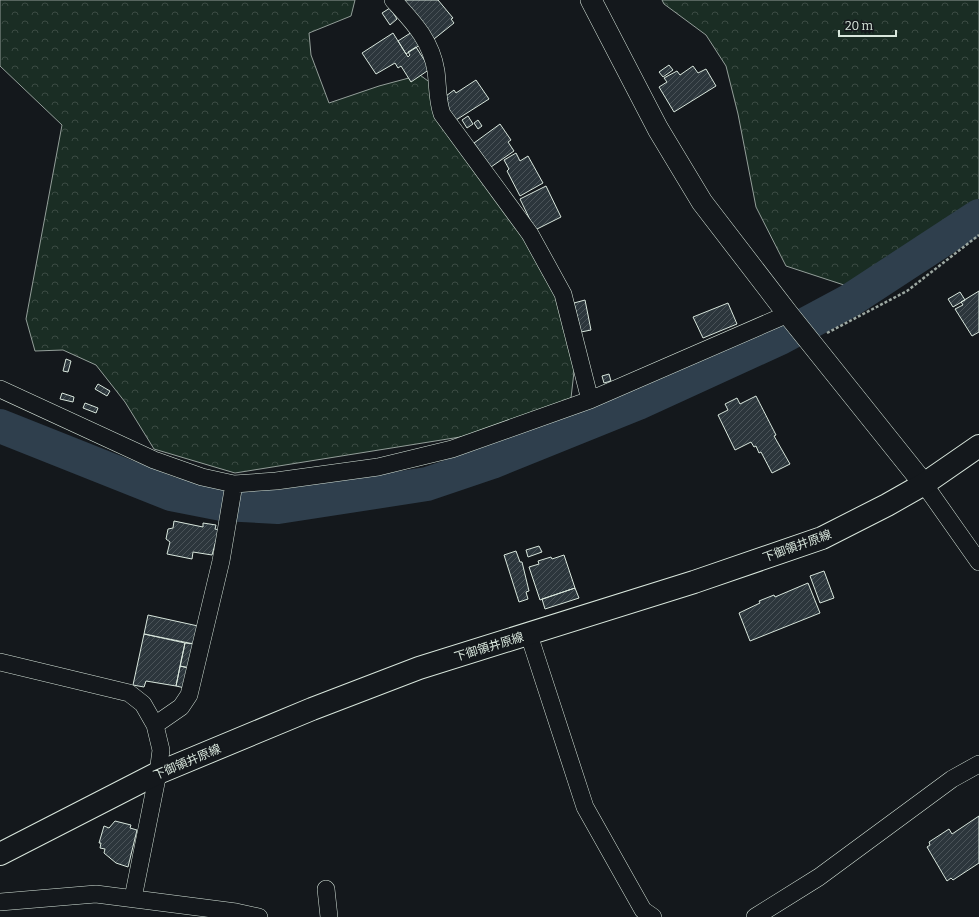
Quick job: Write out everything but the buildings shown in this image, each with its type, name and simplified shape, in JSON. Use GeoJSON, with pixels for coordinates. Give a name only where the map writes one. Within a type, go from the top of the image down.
{"type":"FeatureCollection","features":[{"type":"Feature","properties":{"kind":"main road","name":"下御領井原線"},"geometry":{"type":"LineString","coordinates":[[0,854],[158,773],[312,709],[419,668],[529,635],[694,582],[822,538],[859,520],[924,484],[979,446]]}},
{"type":"Feature","properties":{"kind":"street"},"geometry":{"type":"LineString","coordinates":[[393,0],[411,20],[431,48],[436,72],[438,103],[442,114],[530,234],[563,294],[590,400]]}},
{"type":"Feature","properties":{"kind":"street"},"geometry":{"type":"LineString","coordinates":[[591,0],[658,129],[702,202],[792,319],[924,484],[979,562]]}},
{"type":"Feature","properties":{"kind":"street"},"geometry":{"type":"LineString","coordinates":[[0,389],[154,460],[234,488],[378,467],[452,449],[590,400],[792,319]]}},
{"type":"Feature","properties":{"kind":"street"},"geometry":{"type":"LineString","coordinates":[[155,725],[181,707],[189,694],[221,561],[234,488]]}},
{"type":"Feature","properties":{"kind":"street"},"geometry":{"type":"LineString","coordinates":[[529,635],[585,807],[643,910],[653,917]]}},
{"type":"Feature","properties":{"kind":"street"},"geometry":{"type":"LineString","coordinates":[[0,662],[129,693],[143,704],[155,725],[161,750],[158,773],[133,898]]}},
{"type":"Feature","properties":{"kind":"street"},"geometry":{"type":"LineString","coordinates":[[756,917],[819,877],[952,779],[978,765]]}},
{"type":"Feature","properties":{"kind":"street"},"geometry":{"type":"LineString","coordinates":[[326,889],[329,917]]}},
{"type":"Feature","properties":{"kind":"street"},"geometry":{"type":"LineString","coordinates":[[0,902],[96,894],[236,912],[259,917]]}},
{"type":"Feature","properties":{"kind":"path"},"geometry":{"type":"LineString","coordinates":[[813,344],[839,325],[907,291],[979,235]]}},
{"type":"Feature","properties":{"kind":"green space"},"geometry":{"type":"Polygon","coordinates":[[[0,0],[355,0],[351,16],[309,33],[311,55],[329,103],[379,86],[420,75],[432,84],[552,285],[575,363],[571,398],[479,434],[235,473],[154,449],[125,402],[96,365],[63,350],[35,351],[26,319],[62,125],[0,66],[0,0]]]}},
{"type":"Feature","properties":{"kind":"green space"},"geometry":{"type":"Polygon","coordinates":[[[662,0],[979,0],[979,211],[868,283],[844,285],[786,266],[756,207],[738,114],[726,66],[706,35],[664,4],[662,0]]]}},
{"type":"Feature","properties":{"kind":"waterway"},"geometry":{"type":"LineString","coordinates":[[0,426],[171,494],[222,504],[278,507],[427,484],[492,462],[638,403],[780,338],[849,301],[979,216]]}}]}
